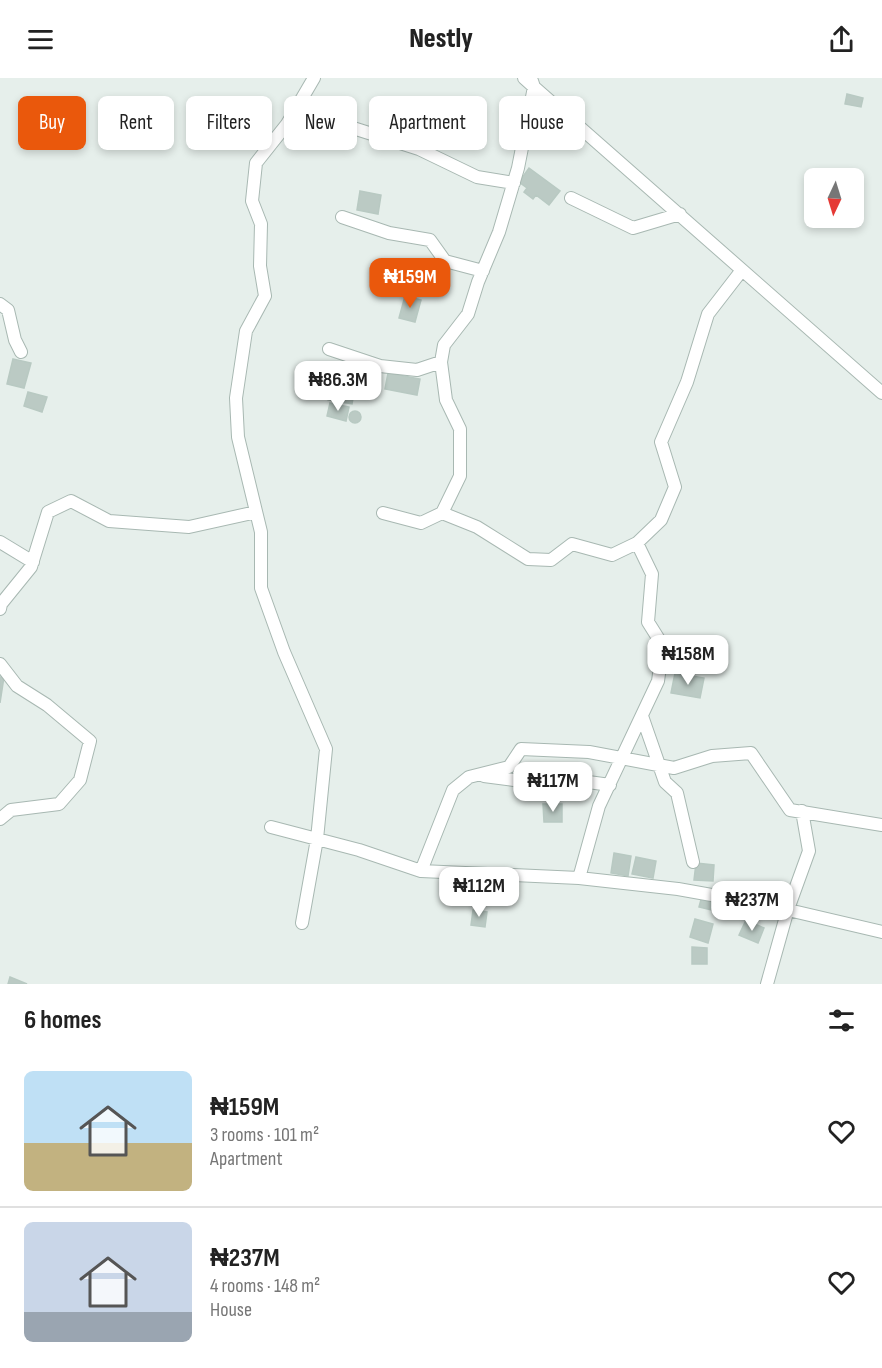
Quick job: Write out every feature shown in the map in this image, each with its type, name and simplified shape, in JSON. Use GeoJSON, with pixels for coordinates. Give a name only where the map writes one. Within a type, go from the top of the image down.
{"type":"FeatureCollection","features":[{"type":"Feature","properties":{"kind":"street"},"geometry":{"type":"LineString","coordinates":[[302,923],[317,839],[326,749],[284,652],[261,588],[261,532],[238,436],[236,398],[246,331],[265,296],[260,266],[261,224],[252,201],[256,163],[287,124],[314,78]]}},
{"type":"Feature","properties":{"kind":"street"},"geometry":{"type":"LineString","coordinates":[[524,78],[533,83],[882,393]]}},
{"type":"Feature","properties":{"kind":"street"},"geometry":{"type":"LineString","coordinates":[[383,513],[421,523],[442,513],[460,476],[460,429],[446,400],[441,362],[444,345],[468,314],[499,232],[514,183],[533,83]]}},
{"type":"Feature","properties":{"kind":"street"},"geometry":{"type":"LineString","coordinates":[[357,129],[419,149],[477,177],[514,183]]}},
{"type":"Feature","properties":{"kind":"street"},"geometry":{"type":"LineString","coordinates":[[571,198],[633,228],[680,214]]}},
{"type":"Feature","properties":{"kind":"street"},"geometry":{"type":"LineString","coordinates":[[342,217],[388,233],[430,240],[445,261],[483,271]]}},
{"type":"Feature","properties":{"kind":"street"},"geometry":{"type":"LineString","coordinates":[[442,513],[477,526],[528,559],[551,560],[572,544],[612,555],[637,543],[661,520],[675,487],[661,442],[687,382],[708,314],[742,270]]}},
{"type":"Feature","properties":{"kind":"street"},"geometry":{"type":"LineString","coordinates":[[0,304],[9,310],[15,340],[21,352]]}},
{"type":"Feature","properties":{"kind":"street"},"geometry":{"type":"LineString","coordinates":[[329,349],[380,366],[417,370],[441,362]]}},
{"type":"Feature","properties":{"kind":"street"},"geometry":{"type":"LineString","coordinates":[[0,609],[1,604],[32,567],[48,512],[71,501],[109,521],[189,527],[256,512]]}},
{"type":"Feature","properties":{"kind":"street"},"geometry":{"type":"LineString","coordinates":[[0,542],[33,562]]}},
{"type":"Feature","properties":{"kind":"street"},"geometry":{"type":"LineString","coordinates":[[579,878],[599,806],[658,681],[663,646],[648,622],[652,574],[637,543]]}},
{"type":"Feature","properties":{"kind":"street"},"geometry":{"type":"LineString","coordinates":[[0,664],[17,686],[47,705],[90,741],[80,780],[59,804],[11,810],[0,819]]}},
{"type":"Feature","properties":{"kind":"street"},"geometry":{"type":"LineString","coordinates":[[642,716],[665,782],[677,793],[693,862]]}},
{"type":"Feature","properties":{"kind":"street"},"geometry":{"type":"LineString","coordinates":[[421,871],[453,790],[469,777],[508,767],[521,749],[589,752],[674,768],[712,756],[751,753],[790,810],[882,825]]}},
{"type":"Feature","properties":{"kind":"street"},"geometry":{"type":"LineString","coordinates":[[476,775],[528,782],[548,795],[574,780],[610,785]]}},
{"type":"Feature","properties":{"kind":"street"},"geometry":{"type":"LineString","coordinates":[[767,984],[788,909],[809,851],[802,811]]}},
{"type":"Feature","properties":{"kind":"street"},"geometry":{"type":"LineString","coordinates":[[271,826],[421,871],[579,878],[678,889],[788,909],[882,932]]}},
{"type":"Feature","properties":{"kind":"building"},"geometry":{"type":"Polygon","coordinates":[[[847,94],[863,98],[861,107],[845,104],[847,94]]]}},
{"type":"Feature","properties":{"kind":"building"},"geometry":{"type":"Polygon","coordinates":[[[529,168],[560,191],[549,205],[536,195],[533,199],[524,192],[527,188],[519,182],[529,168]]]}},
{"type":"Feature","properties":{"kind":"building"},"geometry":{"type":"Polygon","coordinates":[[[360,191],[381,195],[378,214],[357,210],[360,191]]]}},
{"type":"Feature","properties":{"kind":"building"},"geometry":{"type":"Polygon","coordinates":[[[405,296],[421,300],[415,322],[399,318],[405,296]]]}},
{"type":"Feature","properties":{"kind":"building"},"geometry":{"type":"Polygon","coordinates":[[[13,359],[31,363],[24,388],[7,384],[13,359]]]}},
{"type":"Feature","properties":{"kind":"building"},"geometry":{"type":"Polygon","coordinates":[[[388,373],[420,379],[417,395],[385,389],[388,373]]]}},
{"type":"Feature","properties":{"kind":"building"},"geometry":{"type":"Polygon","coordinates":[[[330,383],[355,387],[352,404],[328,400],[330,383]]]}},
{"type":"Feature","properties":{"kind":"building"},"geometry":{"type":"Polygon","coordinates":[[[28,392],[47,397],[42,412],[24,406],[28,392]]]}},
{"type":"Feature","properties":{"kind":"building"},"geometry":{"type":"Polygon","coordinates":[[[330,403],[349,407],[346,421],[327,416],[330,403]]]}},
{"type":"Feature","properties":{"kind":"building"},"geometry":{"type":"Polygon","coordinates":[[[355,411],[361,417],[355,423],[349,417],[355,411]]]}},
{"type":"Feature","properties":{"kind":"building"},"geometry":{"type":"Polygon","coordinates":[[[675,673],[704,678],[700,698],[671,693],[675,673]]]}},
{"type":"Feature","properties":{"kind":"building"},"geometry":{"type":"Polygon","coordinates":[[[0,677],[4,677],[0,703],[0,677]]]}},
{"type":"Feature","properties":{"kind":"building"},"geometry":{"type":"Polygon","coordinates":[[[543,804],[562,804],[562,822],[544,822],[543,804]]]}},
{"type":"Feature","properties":{"kind":"building"},"geometry":{"type":"Polygon","coordinates":[[[614,853],[631,856],[628,876],[611,873],[614,853]]]}},
{"type":"Feature","properties":{"kind":"building"},"geometry":{"type":"Polygon","coordinates":[[[636,857],[656,861],[653,878],[632,874],[636,857]]]}},
{"type":"Feature","properties":{"kind":"building"},"geometry":{"type":"Polygon","coordinates":[[[696,863],[714,865],[713,881],[694,880],[696,863]]]}},
{"type":"Feature","properties":{"kind":"building"},"geometry":{"type":"Polygon","coordinates":[[[702,896],[719,900],[716,911],[699,907],[702,896]]]}},
{"type":"Feature","properties":{"kind":"building"},"geometry":{"type":"Polygon","coordinates":[[[473,910],[487,912],[485,927],[471,925],[473,910]]]}},
{"type":"Feature","properties":{"kind":"building"},"geometry":{"type":"Polygon","coordinates":[[[695,919],[713,924],[708,943],[690,937],[695,919]]]}},
{"type":"Feature","properties":{"kind":"building"},"geometry":{"type":"Polygon","coordinates":[[[746,920],[764,928],[758,943],[739,935],[746,920]]]}},
{"type":"Feature","properties":{"kind":"building"},"geometry":{"type":"Polygon","coordinates":[[[692,947],[707,948],[707,964],[692,964],[692,947]]]}},
{"type":"Feature","properties":{"kind":"building"},"geometry":{"type":"Polygon","coordinates":[[[10,977],[27,984],[8,984],[10,977]]]}}]}
